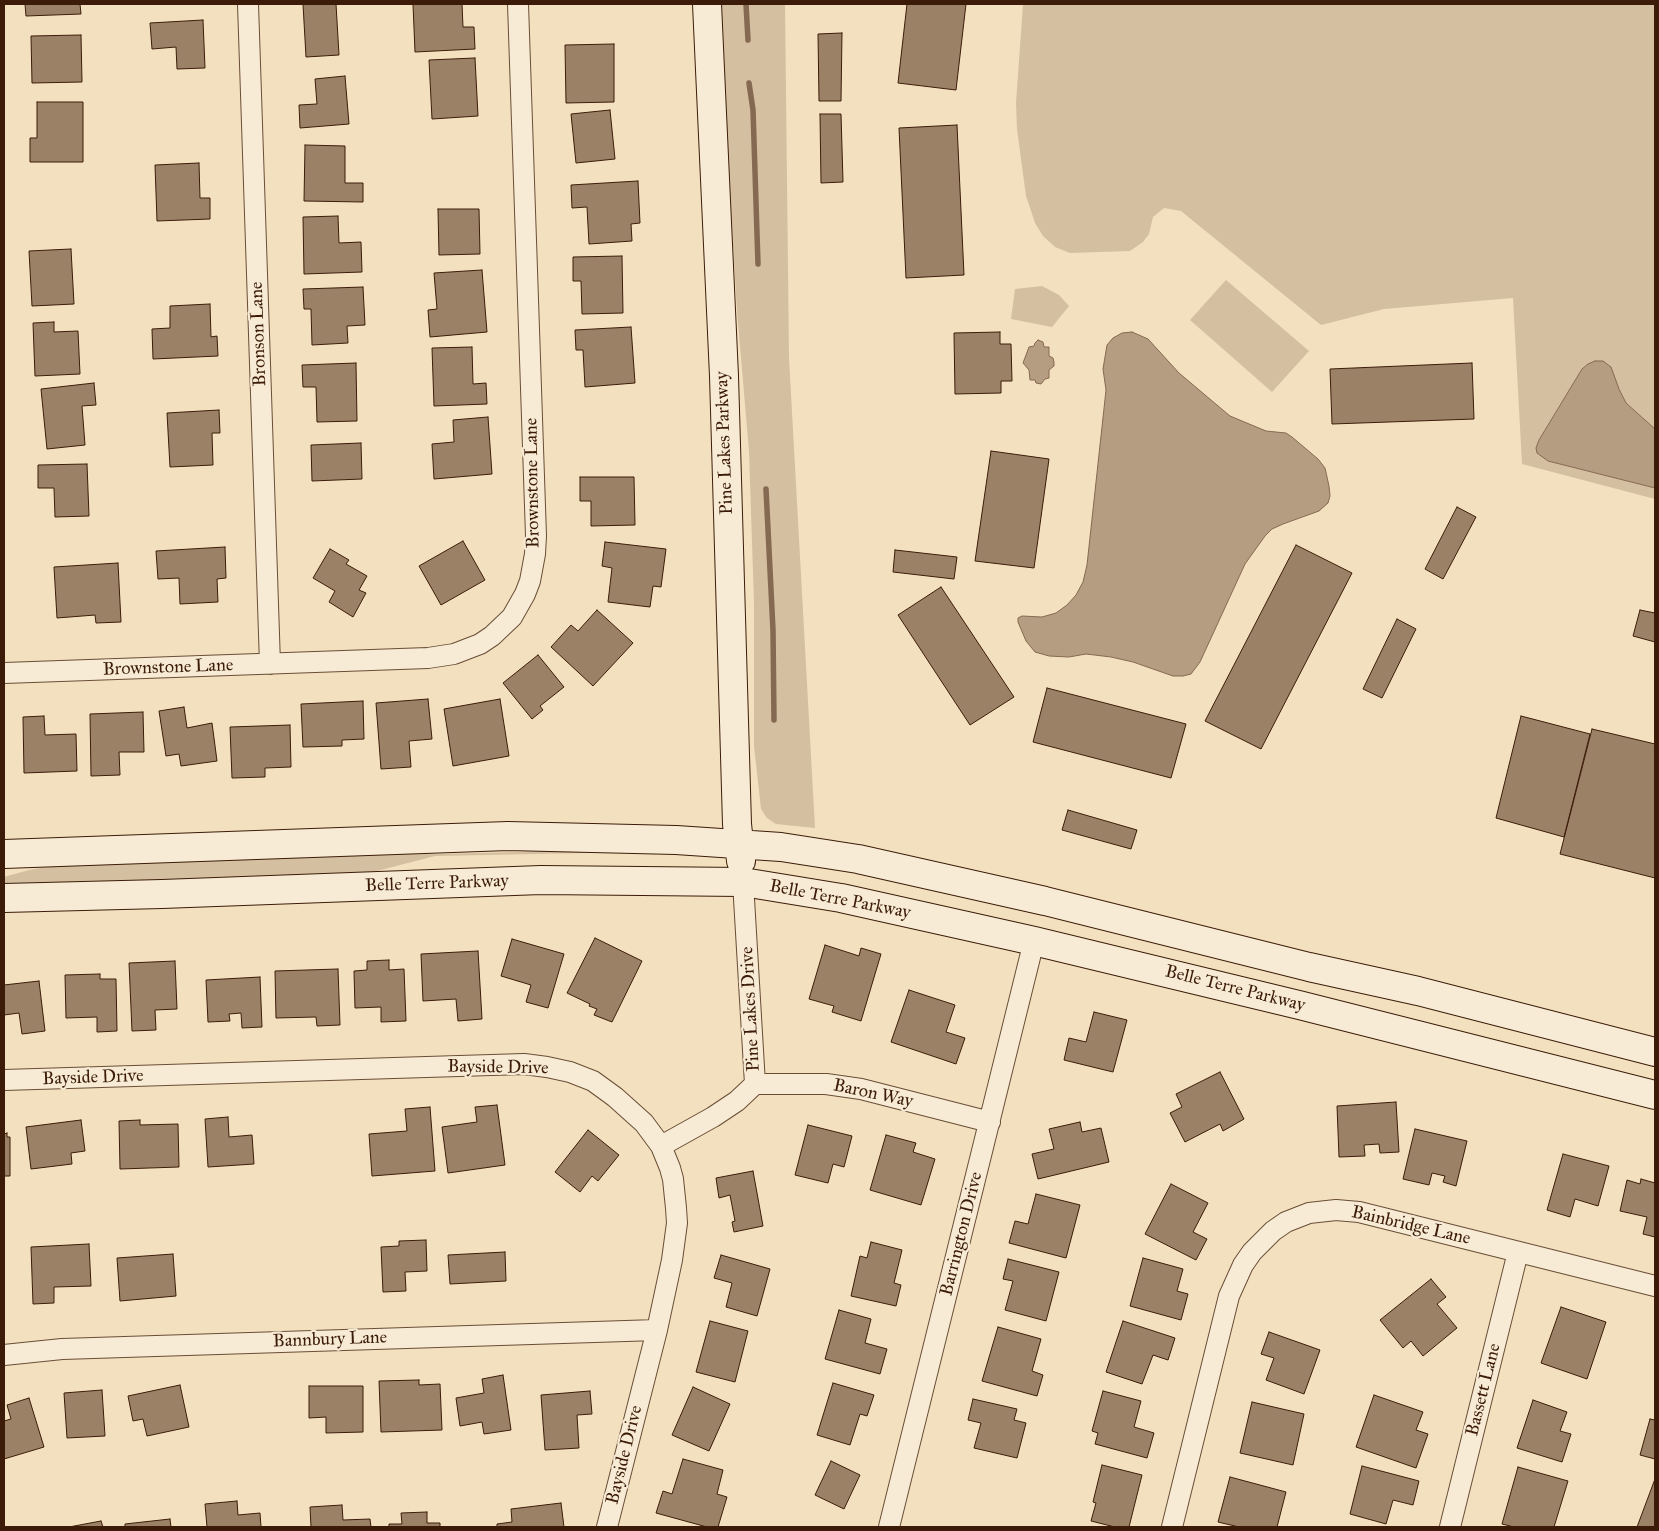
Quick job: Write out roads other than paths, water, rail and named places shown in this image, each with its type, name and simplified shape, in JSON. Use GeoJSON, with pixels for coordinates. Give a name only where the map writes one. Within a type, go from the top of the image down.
{"type":"FeatureCollection","features":[{"type":"Feature","properties":{"kind":"main road","name":"Pine Lakes Parkway"},"geometry":{"type":"LineString","coordinates":[[706,4],[724,376],[739,844],[743,882]]}},
{"type":"Feature","properties":{"kind":"main road"},"geometry":{"type":"LineString","coordinates":[[4,854],[508,836],[592,837],[781,847],[849,857],[948,878],[1309,967],[1418,991],[1655,1052]]}},
{"type":"Feature","properties":{"kind":"main road","name":"Belle Terre Parkway"},"geometry":{"type":"LineString","coordinates":[[4,898],[541,880],[743,882],[842,898],[1034,941],[1308,1007],[1655,1095]]}},
{"type":"Feature","properties":{"kind":"street","name":"Bronson Lane"},"geometry":{"type":"LineString","coordinates":[[248,4],[270,664]]}},
{"type":"Feature","properties":{"kind":"street","name":"Brownstone Lane"},"geometry":{"type":"LineString","coordinates":[[4,673],[428,658],[454,654],[480,644],[492,636],[512,617],[525,594],[533,568],[536,536],[518,4]]}},
{"type":"Feature","properties":{"kind":"street","name":"Pine Lakes Drive"},"geometry":{"type":"LineString","coordinates":[[661,1146],[713,1117],[755,1084],[746,905],[743,882]]}},
{"type":"Feature","properties":{"kind":"street","name":"Barrington Drive"},"geometry":{"type":"LineString","coordinates":[[889,1527],[1034,941]]}},
{"type":"Feature","properties":{"kind":"street","name":"Bayside Drive"},"geometry":{"type":"LineString","coordinates":[[4,1080],[536,1065],[570,1072],[593,1081],[604,1088],[635,1114],[661,1146],[670,1168],[677,1223],[672,1260],[656,1330],[607,1527]]}},
{"type":"Feature","properties":{"kind":"street","name":"Baron Way"},"geometry":{"type":"LineString","coordinates":[[755,1084],[800,1083],[852,1087],[990,1122]]}},
{"type":"Feature","properties":{"kind":"street","name":"Bainbridge Lane"},"geometry":{"type":"LineString","coordinates":[[1172,1527],[1229,1296],[1243,1265],[1252,1252],[1273,1231],[1286,1222],[1309,1213],[1346,1210],[1359,1212],[1655,1286]]}},
{"type":"Feature","properties":{"kind":"street","name":"Bassett Lane"},"geometry":{"type":"LineString","coordinates":[[1450,1527],[1518,1252]]}},
{"type":"Feature","properties":{"kind":"street","name":"Bannbury Lane"},"geometry":{"type":"LineString","coordinates":[[4,1355],[62,1349],[656,1330]]}},
{"type":"Feature","properties":{"kind":"waterway"},"geometry":{"type":"LineString","coordinates":[[746,4],[748,40]]}},
{"type":"Feature","properties":{"kind":"waterway"},"geometry":{"type":"LineString","coordinates":[[749,83],[753,110],[758,264]]}},
{"type":"Feature","properties":{"kind":"waterway"},"geometry":{"type":"LineString","coordinates":[[766,489],[773,630],[774,720]]}}]}
